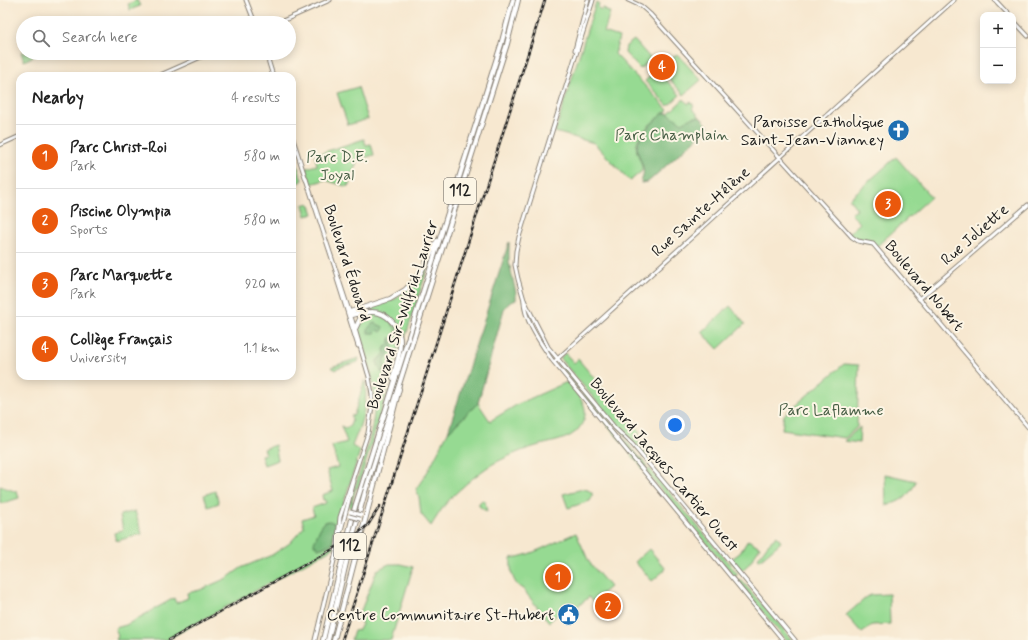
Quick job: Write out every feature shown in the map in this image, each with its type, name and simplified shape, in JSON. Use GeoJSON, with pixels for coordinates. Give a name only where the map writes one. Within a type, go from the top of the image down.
{"type":"FeatureCollection","features":[{"type":"Feature","properties":{"kind":"highway","name":"Boulevard Sir-Wilfrid-Laurier"},"geometry":{"type":"LineString","coordinates":[[323,640],[355,507],[442,234],[502,41],[513,0]]}},
{"type":"Feature","properties":{"kind":"highway","name":"Boulevard Sir-Wilfrid-Laurier"},"geometry":{"type":"LineString","coordinates":[[328,640],[357,518],[507,44],[518,0]]}},
{"type":"Feature","properties":{"kind":"highway"},"geometry":{"type":"LineString","coordinates":[[349,314],[392,299],[407,289],[422,272],[442,234]]}},
{"type":"Feature","properties":{"kind":"highway"},"geometry":{"type":"LineString","coordinates":[[349,314],[368,312],[379,313],[389,319],[396,327],[400,337],[400,350],[389,400]]}},
{"type":"Feature","properties":{"kind":"highway"},"geometry":{"type":"LineString","coordinates":[[355,329],[361,318],[368,312]]}},
{"type":"Feature","properties":{"kind":"highway"},"geometry":{"type":"LineString","coordinates":[[334,640],[363,518],[396,407],[404,367]]}},
{"type":"Feature","properties":{"kind":"street"},"geometry":{"type":"LineString","coordinates":[[246,0],[252,16]]}},
{"type":"Feature","properties":{"kind":"street"},"geometry":{"type":"LineString","coordinates":[[294,16],[330,0]]}},
{"type":"Feature","properties":{"kind":"street","name":"Boulevard Jacques-Cartier Ouest"},"geometry":{"type":"LineString","coordinates":[[575,53],[588,0]]}},
{"type":"Feature","properties":{"kind":"street","name":"Boulevard Jacques-Cartier Ouest"},"geometry":{"type":"LineString","coordinates":[[593,0],[575,53],[519,237],[515,265],[524,300],[544,339],[557,359],[615,428],[632,444],[795,640]]}},
{"type":"Feature","properties":{"kind":"street","name":"Boulevard Nobert"},"geometry":{"type":"LineString","coordinates":[[628,0],[641,6],[648,12],[854,240],[874,244],[1028,427]]}},
{"type":"Feature","properties":{"kind":"street","name":"Rue Sainte-Hélène"},"geometry":{"type":"LineString","coordinates":[[554,362],[954,0]]}},
{"type":"Feature","properties":{"kind":"street"},"geometry":{"type":"LineString","coordinates":[[995,0],[1006,12]]}},
{"type":"Feature","properties":{"kind":"street"},"geometry":{"type":"LineString","coordinates":[[1016,23],[1028,36]]}},
{"type":"Feature","properties":{"kind":"street"},"geometry":{"type":"LineString","coordinates":[[167,72],[194,60]]}},
{"type":"Feature","properties":{"kind":"street"},"geometry":{"type":"LineString","coordinates":[[268,60],[272,72]]}},
{"type":"Feature","properties":{"kind":"street"},"geometry":{"type":"LineString","coordinates":[[0,145],[16,138]]}},
{"type":"Feature","properties":{"kind":"street","name":"Boulevard Édouard"},"geometry":{"type":"LineString","coordinates":[[296,148],[362,355]]}},
{"type":"Feature","properties":{"kind":"street","name":"Rue Joliette"},"geometry":{"type":"LineString","coordinates":[[920,299],[1028,205]]}},
{"type":"Feature","properties":{"kind":"street","name":"Boulevard Jacques-Cartier Ouest"},"geometry":{"type":"LineString","coordinates":[[524,300],[524,306],[532,326],[554,362],[783,640]]}},
{"type":"Feature","properties":{"kind":"street","name":"Boulevard Édouard"},"geometry":{"type":"LineString","coordinates":[[315,640],[344,513],[370,427],[372,406],[370,383],[355,329],[349,314]]}},
{"type":"Feature","properties":{"kind":"street"},"geometry":{"type":"LineString","coordinates":[[344,513],[363,518]]}},
{"type":"Feature","properties":{"kind":"green space"},"geometry":{"type":"Polygon","coordinates":[[[137,0],[140,6],[130,10],[128,4],[137,0]]]}},
{"type":"Feature","properties":{"kind":"green space"},"geometry":{"type":"Polygon","coordinates":[[[596,2],[599,3],[598,8],[602,10],[603,8],[606,9],[606,11],[610,12],[604,32],[619,37],[615,54],[668,110],[641,134],[636,146],[642,171],[630,181],[594,143],[555,132],[596,2]]]}},
{"type":"Feature","properties":{"kind":"green space"},"geometry":{"type":"Polygon","coordinates":[[[634,40],[651,59],[640,69],[625,53],[626,46],[634,40]]]}},
{"type":"Feature","properties":{"kind":"green space"},"geometry":{"type":"Polygon","coordinates":[[[677,54],[701,80],[684,95],[660,69],[677,54]]]}},
{"type":"Feature","properties":{"kind":"green space"},"geometry":{"type":"Polygon","coordinates":[[[657,70],[680,95],[668,106],[645,81],[657,70]]]}},
{"type":"Feature","properties":{"kind":"green space"},"geometry":{"type":"Polygon","coordinates":[[[358,87],[368,119],[348,125],[337,93],[358,87]]]}},
{"type":"Feature","properties":{"kind":"green space","name":"Parc Champlain"},"geometry":{"type":"Polygon","coordinates":[[[684,99],[688,104],[691,102],[694,106],[692,108],[709,127],[667,164],[641,138],[684,99]]]}},
{"type":"Feature","properties":{"kind":"green space","name":"Parc Champlain"},"geometry":{"type":"Polygon","coordinates":[[[663,113],[668,113],[682,123],[693,117],[700,117],[709,127],[648,182],[641,183],[644,170],[638,153],[638,142],[649,126],[663,113]]]}},
{"type":"Feature","properties":{"kind":"green space","name":"Parc D.E. Joyal"},"geometry":{"type":"Polygon","coordinates":[[[364,139],[366,145],[371,144],[374,155],[360,159],[357,162],[348,187],[325,180],[311,184],[306,168],[317,165],[315,155],[364,139]]]}},
{"type":"Feature","properties":{"kind":"green space"},"geometry":{"type":"Polygon","coordinates":[[[896,157],[931,197],[876,247],[873,243],[860,241],[848,234],[860,223],[851,214],[857,209],[849,199],[896,157]]]}},
{"type":"Feature","properties":{"kind":"green space"},"geometry":{"type":"Polygon","coordinates":[[[296,161],[302,180],[296,183],[296,161]]]}},
{"type":"Feature","properties":{"kind":"green space"},"geometry":{"type":"Polygon","coordinates":[[[309,203],[313,214],[306,216],[303,205],[309,203]]]}},
{"type":"Feature","properties":{"kind":"green space"},"geometry":{"type":"Polygon","coordinates":[[[509,242],[509,262],[516,293],[516,300],[509,303],[504,309],[478,403],[448,432],[509,242]]]}},
{"type":"Feature","properties":{"kind":"green space"},"geometry":{"type":"Polygon","coordinates":[[[429,260],[402,348],[400,335],[387,316],[363,310],[395,299],[405,292],[429,260]]]}},
{"type":"Feature","properties":{"kind":"green space"},"geometry":{"type":"Polygon","coordinates":[[[730,306],[745,324],[718,349],[702,332],[730,306]]]}},
{"type":"Feature","properties":{"kind":"green space"},"geometry":{"type":"Polygon","coordinates":[[[373,313],[386,318],[395,328],[399,348],[358,488],[356,488],[351,510],[349,505],[367,449],[373,420],[374,406],[372,376],[359,332],[359,325],[366,315],[373,313]],[[390,340],[388,346],[386,346],[384,350],[385,353],[378,359],[381,372],[384,372],[384,361],[392,348],[392,341],[390,340]]]}},
{"type":"Feature","properties":{"kind":"green space"},"geometry":{"type":"Polygon","coordinates":[[[375,323],[383,327],[383,330],[381,332],[378,330],[375,333],[368,333],[368,329],[375,323]]]}},
{"type":"Feature","properties":{"kind":"green space"},"geometry":{"type":"Polygon","coordinates":[[[391,337],[392,348],[384,361],[385,368],[382,373],[377,360],[385,353],[384,350],[386,346],[388,346],[391,337]]]}},
{"type":"Feature","properties":{"kind":"green space"},"geometry":{"type":"Polygon","coordinates":[[[565,353],[574,363],[578,359],[639,431],[639,444],[651,458],[648,461],[561,360],[561,357],[565,353]]]}},
{"type":"Feature","properties":{"kind":"green space"},"geometry":{"type":"Polygon","coordinates":[[[359,358],[358,362],[337,368],[336,370],[331,367],[359,358]]]}},
{"type":"Feature","properties":{"kind":"green space"},"geometry":{"type":"Polygon","coordinates":[[[558,363],[560,363],[647,466],[643,469],[558,363]]]}},
{"type":"Feature","properties":{"kind":"green space","name":"Parc Laflamme"},"geometry":{"type":"Polygon","coordinates":[[[844,364],[859,365],[857,427],[845,438],[782,429],[784,415],[844,364]]]}},
{"type":"Feature","properties":{"kind":"green space"},"geometry":{"type":"Polygon","coordinates":[[[365,379],[365,406],[359,429],[352,446],[360,451],[338,521],[335,547],[166,640],[116,640],[118,636],[115,628],[126,625],[174,598],[176,603],[188,598],[187,593],[200,590],[227,578],[241,568],[272,555],[290,543],[304,527],[302,519],[314,515],[312,508],[326,503],[325,500],[323,500],[322,495],[333,491],[327,470],[338,467],[332,446],[347,442],[341,426],[345,428],[350,426],[352,420],[351,416],[354,415],[365,379]],[[328,521],[325,522],[321,527],[314,543],[322,548],[328,545],[333,540],[332,537],[335,532],[328,521]]]}},
{"type":"Feature","properties":{"kind":"green space"},"geometry":{"type":"Polygon","coordinates":[[[567,382],[580,398],[585,408],[584,420],[576,432],[565,438],[539,445],[506,457],[491,465],[473,478],[453,496],[444,506],[431,526],[421,514],[419,497],[416,489],[428,471],[448,432],[478,403],[490,421],[518,404],[567,382]]]}},
{"type":"Feature","properties":{"kind":"green space"},"geometry":{"type":"Polygon","coordinates":[[[860,427],[859,443],[844,441],[860,427]]]}},
{"type":"Feature","properties":{"kind":"green space"},"geometry":{"type":"Polygon","coordinates":[[[275,445],[278,460],[264,465],[261,455],[266,454],[264,449],[275,445]]]}},
{"type":"Feature","properties":{"kind":"green space"},"geometry":{"type":"Polygon","coordinates":[[[650,469],[738,574],[735,577],[646,472],[650,469]]]}},
{"type":"Feature","properties":{"kind":"green space"},"geometry":{"type":"Polygon","coordinates":[[[885,474],[916,481],[914,486],[904,498],[886,505],[885,474]]]}},
{"type":"Feature","properties":{"kind":"green space"},"geometry":{"type":"Polygon","coordinates":[[[0,486],[17,492],[19,498],[0,504],[0,486]]]}},
{"type":"Feature","properties":{"kind":"green space"},"geometry":{"type":"Polygon","coordinates":[[[583,489],[592,493],[590,501],[568,508],[563,494],[583,489]]]}},
{"type":"Feature","properties":{"kind":"green space"},"geometry":{"type":"Polygon","coordinates":[[[215,491],[219,503],[208,507],[204,495],[215,491]]]}},
{"type":"Feature","properties":{"kind":"green space"},"geometry":{"type":"Polygon","coordinates":[[[482,500],[485,501],[487,512],[479,506],[479,503],[482,500]]]}},
{"type":"Feature","properties":{"kind":"green space"},"geometry":{"type":"Polygon","coordinates":[[[135,511],[142,534],[116,541],[114,533],[123,530],[120,515],[135,511]]]}},
{"type":"Feature","properties":{"kind":"green space"},"geometry":{"type":"Polygon","coordinates":[[[330,521],[334,523],[335,526],[332,543],[322,548],[318,548],[314,545],[315,540],[324,523],[330,521]]]}},
{"type":"Feature","properties":{"kind":"green space"},"geometry":{"type":"Polygon","coordinates":[[[576,533],[589,562],[610,587],[593,601],[589,597],[577,607],[572,602],[549,622],[523,589],[516,584],[511,571],[511,558],[536,551],[576,533]]]}},
{"type":"Feature","properties":{"kind":"green space"},"geometry":{"type":"Polygon","coordinates":[[[777,536],[781,542],[759,560],[758,558],[768,544],[777,536]]]}},
{"type":"Feature","properties":{"kind":"green space"},"geometry":{"type":"Polygon","coordinates":[[[748,540],[760,547],[749,564],[740,572],[730,560],[740,553],[748,540]]]}},
{"type":"Feature","properties":{"kind":"green space"},"geometry":{"type":"Polygon","coordinates":[[[649,549],[666,569],[652,581],[635,562],[649,549]]]}},
{"type":"Feature","properties":{"kind":"green space"},"geometry":{"type":"Polygon","coordinates":[[[389,564],[401,564],[413,567],[391,640],[351,640],[354,631],[359,630],[362,624],[358,618],[377,570],[389,564]]]}},
{"type":"Feature","properties":{"kind":"green space"},"geometry":{"type":"Polygon","coordinates":[[[741,580],[793,640],[786,640],[738,582],[741,580]]]}},
{"type":"Feature","properties":{"kind":"green space"},"geometry":{"type":"Polygon","coordinates":[[[889,594],[890,624],[872,625],[862,633],[846,615],[871,595],[889,594]]]}},
{"type":"Feature","properties":{"kind":"railway"},"geometry":{"type":"LineString","coordinates":[[342,640],[545,0]]}},
{"type":"Feature","properties":{"kind":"railway"},"geometry":{"type":"LineString","coordinates":[[169,640],[351,539],[368,525],[380,506]]}},
{"type":"Feature","properties":{"kind":"place","name":"Collège Français"},"geometry":{"type":"Point","coordinates":[662,67]}},
{"type":"Feature","properties":{"kind":"place","name":"Paroisse Catholique Saint-Jean-Vianney"},"geometry":{"type":"Point","coordinates":[899,131]}},
{"type":"Feature","properties":{"kind":"place","name":"Parc Marquette"},"geometry":{"type":"Point","coordinates":[888,204]}},
{"type":"Feature","properties":{"kind":"place","name":"Parc Christ-Roi"},"geometry":{"type":"Point","coordinates":[558,577]}},
{"type":"Feature","properties":{"kind":"place","name":"Piscine Olympia"},"geometry":{"type":"Point","coordinates":[608,606]}},
{"type":"Feature","properties":{"kind":"place","name":"Centre Communitaire St-Hubert"},"geometry":{"type":"Point","coordinates":[569,615]}}]}
